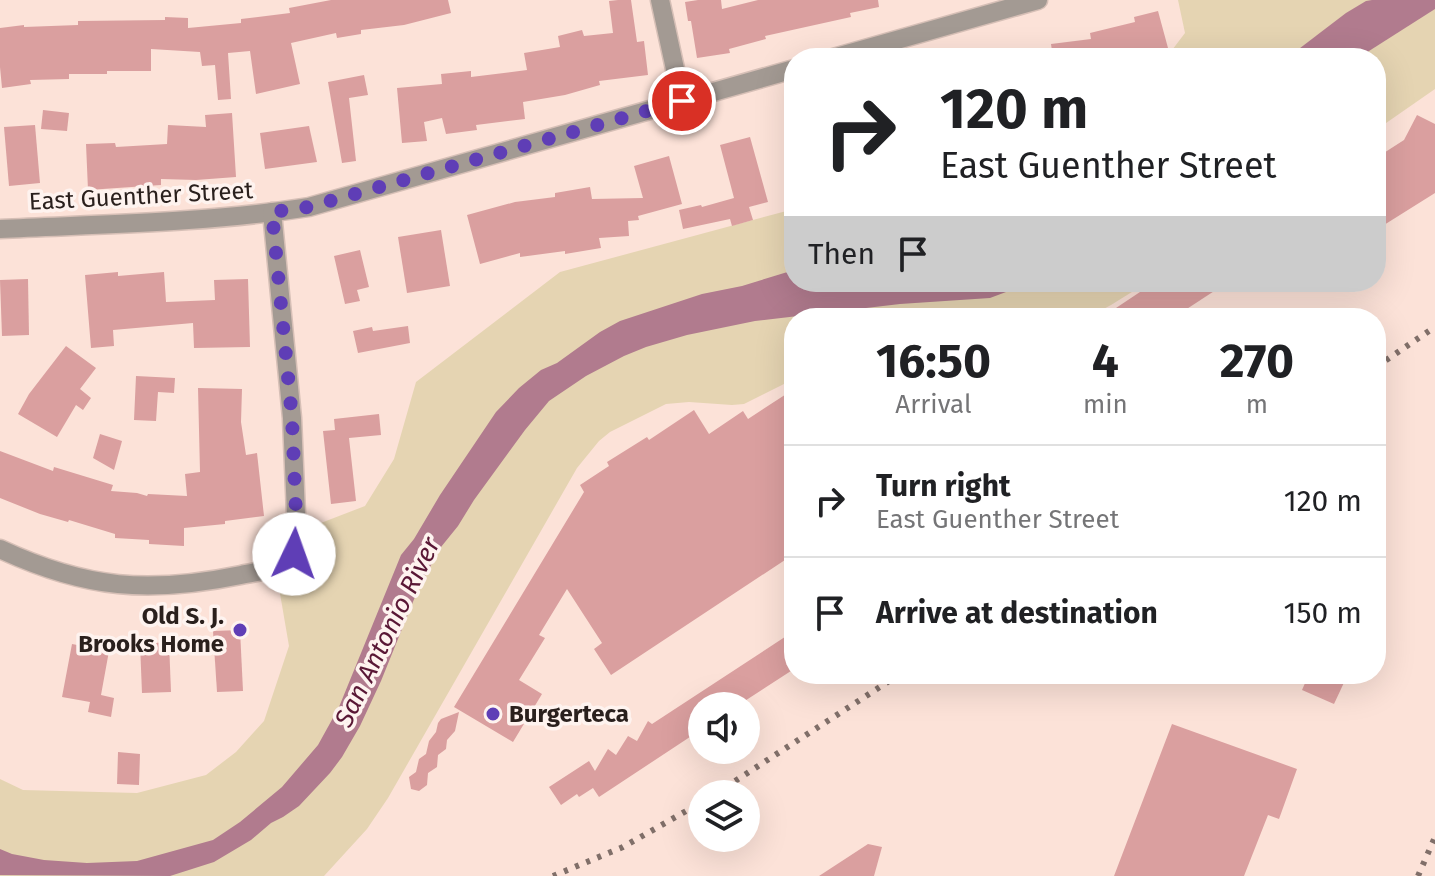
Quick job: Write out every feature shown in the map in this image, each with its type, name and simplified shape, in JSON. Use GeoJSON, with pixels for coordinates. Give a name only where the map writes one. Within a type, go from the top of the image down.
{"type":"FeatureCollection","features":[{"type":"Feature","properties":{"kind":"street"},"geometry":{"type":"LineString","coordinates":[[660,0],[682,101]]}},
{"type":"Feature","properties":{"kind":"street"},"geometry":{"type":"LineString","coordinates":[[868,48],[1038,0]]}},
{"type":"Feature","properties":{"kind":"street","name":"East Guenther Street"},"geometry":{"type":"LineString","coordinates":[[0,229],[309,207],[784,72]]}},
{"type":"Feature","properties":{"kind":"street"},"geometry":{"type":"LineString","coordinates":[[0,549],[30,563],[97,582],[166,587],[265,570],[283,565],[294,554],[297,538],[292,418],[272,212]]}},
{"type":"Feature","properties":{"kind":"shaded area"},"geometry":{"type":"Polygon","coordinates":[[[1178,0],[1435,0],[1435,89],[1386,123],[1386,48],[1174,48],[1185,33],[1178,0]]]}},
{"type":"Feature","properties":{"kind":"shaded area"},"geometry":{"type":"Polygon","coordinates":[[[784,212],[784,292],[1132,292],[1105,308],[784,308],[784,384],[744,404],[666,404],[610,432],[577,468],[388,798],[367,829],[324,876],[0,876],[0,779],[23,790],[137,793],[206,775],[236,752],[264,721],[289,646],[278,582],[295,573],[306,560],[312,544],[313,526],[365,506],[394,459],[416,382],[560,272],[784,212]]]}},
{"type":"Feature","properties":{"kind":"water"},"geometry":{"type":"Polygon","coordinates":[[[1435,0],[1435,9],[1374,48],[1300,48],[1346,13],[1366,1],[1435,0]]]}},
{"type":"Feature","properties":{"kind":"water","name":"San Antonio River"},"geometry":{"type":"Polygon","coordinates":[[[784,273],[784,292],[1006,292],[990,298],[866,308],[784,308],[784,318],[687,335],[646,347],[586,376],[549,401],[441,547],[419,587],[360,726],[330,773],[299,806],[214,862],[170,876],[0,875],[0,849],[44,860],[87,863],[137,861],[213,840],[240,822],[282,787],[318,745],[339,707],[401,555],[496,412],[541,370],[557,363],[620,321],[702,294],[784,273]]]}},
{"type":"Feature","properties":{"kind":"building"},"geometry":{"type":"Polygon","coordinates":[[[331,0],[448,0],[451,13],[404,25],[361,30],[361,34],[337,38],[336,33],[291,43],[300,84],[256,94],[250,51],[228,53],[231,99],[218,100],[215,65],[202,66],[200,52],[151,49],[151,71],[69,74],[69,79],[30,80],[31,84],[2,88],[0,28],[78,25],[78,21],[165,20],[165,17],[188,18],[188,28],[241,23],[241,19],[290,13],[289,8],[331,0]]]}},
{"type":"Feature","properties":{"kind":"building"},"geometry":{"type":"Polygon","coordinates":[[[631,0],[637,42],[644,41],[648,75],[599,81],[600,85],[565,95],[523,102],[525,119],[476,125],[477,130],[446,134],[442,118],[424,122],[427,141],[402,143],[397,88],[442,84],[441,74],[471,71],[471,77],[527,70],[524,53],[560,47],[558,36],[582,30],[584,36],[613,33],[609,1],[631,0]]]}},
{"type":"Feature","properties":{"kind":"building"},"geometry":{"type":"Polygon","coordinates":[[[721,0],[722,9],[758,0],[878,0],[879,7],[850,13],[851,17],[765,36],[766,39],[729,49],[730,53],[697,58],[685,2],[721,0]]]}},
{"type":"Feature","properties":{"kind":"building"},"geometry":{"type":"Polygon","coordinates":[[[1158,11],[1168,48],[1052,48],[1051,44],[1091,39],[1090,33],[1135,22],[1134,17],[1158,11]]]}},
{"type":"Feature","properties":{"kind":"building"},"geometry":{"type":"Polygon","coordinates":[[[364,75],[368,95],[349,98],[356,161],[342,163],[328,82],[364,75]]]}},
{"type":"Feature","properties":{"kind":"building"},"geometry":{"type":"Polygon","coordinates":[[[43,110],[69,113],[67,131],[41,129],[43,110]]]}},
{"type":"Feature","properties":{"kind":"building"},"geometry":{"type":"Polygon","coordinates":[[[232,113],[236,177],[161,179],[161,185],[88,190],[86,144],[115,143],[116,147],[167,144],[168,125],[206,127],[205,115],[232,113]]]}},
{"type":"Feature","properties":{"kind":"building"},"geometry":{"type":"Polygon","coordinates":[[[1417,115],[1435,124],[1435,193],[1386,224],[1386,152],[1404,140],[1417,115]]]}},
{"type":"Feature","properties":{"kind":"building"},"geometry":{"type":"Polygon","coordinates":[[[35,125],[40,183],[9,186],[4,127],[35,125]]]}},
{"type":"Feature","properties":{"kind":"building"},"geometry":{"type":"Polygon","coordinates":[[[309,126],[317,162],[265,169],[260,133],[309,126]]]}},
{"type":"Feature","properties":{"kind":"building"},"geometry":{"type":"Polygon","coordinates":[[[750,137],[768,202],[749,207],[753,220],[732,226],[730,219],[683,229],[679,210],[734,198],[720,145],[750,137]]]}},
{"type":"Feature","properties":{"kind":"building"},"geometry":{"type":"Polygon","coordinates":[[[669,156],[682,204],[628,221],[629,236],[599,238],[601,248],[520,257],[520,253],[480,264],[467,215],[590,187],[592,199],[643,198],[634,166],[669,156]]]}},
{"type":"Feature","properties":{"kind":"building"},"geometry":{"type":"Polygon","coordinates":[[[441,230],[450,286],[407,293],[398,237],[441,230]]]}},
{"type":"Feature","properties":{"kind":"building"},"geometry":{"type":"Polygon","coordinates":[[[360,250],[369,287],[357,290],[360,301],[345,304],[334,256],[360,250]]]}},
{"type":"Feature","properties":{"kind":"building"},"geometry":{"type":"Polygon","coordinates":[[[118,272],[118,276],[164,272],[166,302],[215,300],[214,280],[248,279],[250,347],[194,348],[193,323],[113,330],[114,346],[91,348],[85,275],[118,272]]]}},
{"type":"Feature","properties":{"kind":"building"},"geometry":{"type":"Polygon","coordinates":[[[28,279],[29,335],[2,336],[0,280],[28,279]]]}},
{"type":"Feature","properties":{"kind":"building"},"geometry":{"type":"Polygon","coordinates":[[[1140,292],[1213,292],[1188,308],[1116,308],[1140,292]]]}},
{"type":"Feature","properties":{"kind":"building"},"geometry":{"type":"Polygon","coordinates":[[[408,326],[410,343],[358,353],[353,331],[408,326]]]}},
{"type":"Feature","properties":{"kind":"building"},"geometry":{"type":"Polygon","coordinates":[[[66,346],[96,368],[80,389],[91,398],[83,410],[76,405],[57,437],[18,414],[29,394],[66,346]]]}},
{"type":"Feature","properties":{"kind":"building"},"geometry":{"type":"Polygon","coordinates":[[[136,376],[175,378],[174,393],[158,392],[156,421],[134,420],[136,376]]]}},
{"type":"Feature","properties":{"kind":"building"},"geometry":{"type":"Polygon","coordinates":[[[198,388],[242,389],[241,422],[246,455],[257,453],[264,516],[184,528],[184,546],[149,544],[149,540],[115,538],[115,534],[40,514],[0,498],[0,451],[53,471],[54,467],[113,485],[111,491],[147,496],[187,496],[185,474],[200,472],[198,388]]]}},
{"type":"Feature","properties":{"kind":"building"},"geometry":{"type":"Polygon","coordinates":[[[784,396],[784,561],[611,675],[594,649],[602,643],[567,589],[539,635],[545,638],[519,680],[542,694],[513,742],[454,707],[584,492],[580,485],[609,466],[607,462],[647,437],[649,440],[694,410],[709,434],[743,411],[748,419],[784,396]]]}},
{"type":"Feature","properties":{"kind":"building"},"geometry":{"type":"Polygon","coordinates":[[[379,414],[381,435],[349,438],[356,501],[331,504],[323,431],[335,430],[334,419],[379,414]]]}},
{"type":"Feature","properties":{"kind":"building"},"geometry":{"type":"Polygon","coordinates":[[[100,434],[122,441],[114,470],[93,458],[100,434]]]}},
{"type":"Feature","properties":{"kind":"building"},"geometry":{"type":"Polygon","coordinates":[[[240,630],[243,691],[217,692],[213,631],[240,630]]]}},
{"type":"Feature","properties":{"kind":"building"},"geometry":{"type":"Polygon","coordinates":[[[784,638],[784,675],[759,692],[701,692],[784,638]]]}},
{"type":"Feature","properties":{"kind":"building"},"geometry":{"type":"Polygon","coordinates":[[[169,642],[171,692],[142,693],[140,644],[169,642]]]}},
{"type":"Feature","properties":{"kind":"building"},"geometry":{"type":"Polygon","coordinates":[[[72,644],[109,651],[101,695],[114,698],[111,717],[88,712],[90,702],[62,697],[72,644]]]}},
{"type":"Feature","properties":{"kind":"building"},"geometry":{"type":"Polygon","coordinates":[[[1305,684],[1343,684],[1334,704],[1302,690],[1305,684]]]}},
{"type":"Feature","properties":{"kind":"building"},"geometry":{"type":"Polygon","coordinates":[[[688,700],[688,738],[599,797],[593,788],[561,805],[549,787],[589,761],[595,771],[608,749],[616,755],[628,736],[637,741],[648,721],[652,724],[688,700]]]}},
{"type":"Feature","properties":{"kind":"building"},"geometry":{"type":"Polygon","coordinates":[[[459,712],[455,731],[447,740],[446,749],[438,755],[437,767],[428,773],[427,785],[419,791],[411,789],[409,777],[416,772],[419,759],[426,754],[438,723],[459,712]]]}},
{"type":"Feature","properties":{"kind":"building"},"geometry":{"type":"Polygon","coordinates":[[[1172,724],[1297,769],[1279,819],[1268,815],[1244,876],[1114,876],[1172,724]]]}},
{"type":"Feature","properties":{"kind":"building"},"geometry":{"type":"Polygon","coordinates":[[[118,752],[140,754],[139,785],[117,784],[118,752]]]}},
{"type":"Feature","properties":{"kind":"building"},"geometry":{"type":"Polygon","coordinates":[[[868,844],[882,847],[874,876],[819,876],[868,844]]]}},
{"type":"Feature","properties":{"kind":"railway"},"geometry":{"type":"LineString","coordinates":[[1386,360],[1435,327]]}},
{"type":"Feature","properties":{"kind":"railway"},"geometry":{"type":"LineString","coordinates":[[737,780],[885,684]]}},
{"type":"Feature","properties":{"kind":"railway"},"geometry":{"type":"LineString","coordinates":[[553,876],[623,847],[688,810]]}},
{"type":"Feature","properties":{"kind":"railway"},"geometry":{"type":"LineString","coordinates":[[1418,876],[1435,837]]}},
{"type":"Feature","properties":{"kind":"place","name":"Old S. J. Brooks Home"},"geometry":{"type":"Point","coordinates":[240,630]}},
{"type":"Feature","properties":{"kind":"place","name":"Burgerteca"},"geometry":{"type":"Point","coordinates":[493,714]}},
{"type":"Feature","properties":{"kind":"route"},"geometry":{"type":"LineString","coordinates":[[294,554],[297,538],[292,418],[272,212],[309,207],[682,101]]}}]}
